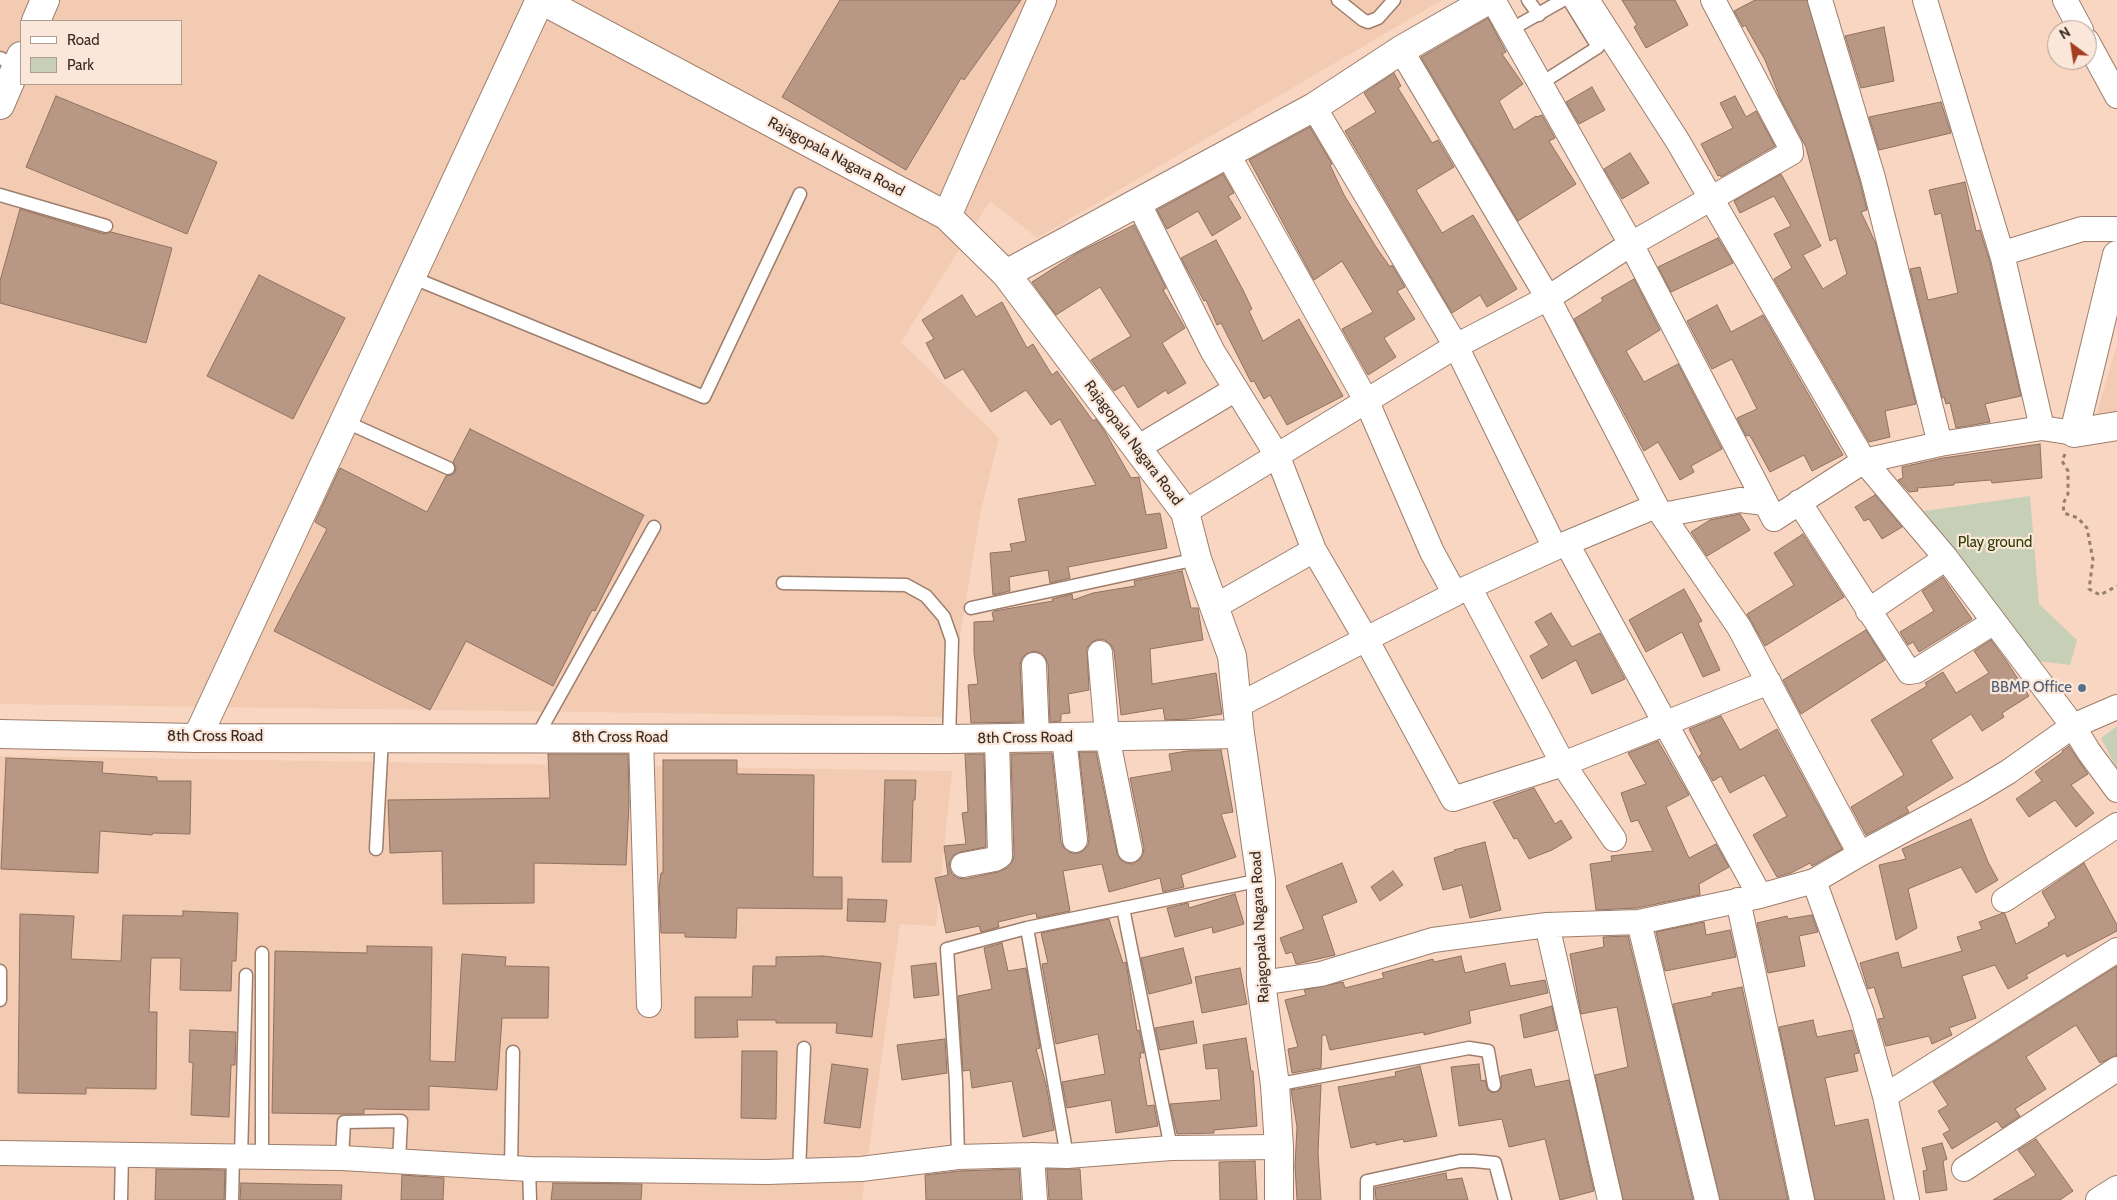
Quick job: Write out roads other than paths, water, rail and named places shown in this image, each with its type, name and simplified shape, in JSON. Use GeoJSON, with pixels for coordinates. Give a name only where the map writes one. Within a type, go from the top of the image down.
{"type":"FeatureCollection","features":[{"type":"Feature","properties":{"kind":"street","name":"Rajagopala Nagara Road"},"geometry":{"type":"LineString","coordinates":[[541,0],[947,216],[1006,274],[1184,512],[1197,559],[1232,656],[1240,734],[1261,880],[1261,983],[1276,1085],[1279,1200]]}},
{"type":"Feature","properties":{"kind":"street"},"geometry":{"type":"LineString","coordinates":[[197,738],[541,0]]}},
{"type":"Feature","properties":{"kind":"street"},"geometry":{"type":"LineString","coordinates":[[947,216],[1042,0]]}},
{"type":"Feature","properties":{"kind":"street"},"geometry":{"type":"LineString","coordinates":[[1006,274],[1314,107],[1401,50],[1488,0]]}},
{"type":"Feature","properties":{"kind":"street"},"geometry":{"type":"LineString","coordinates":[[1493,0],[1631,244],[1774,519],[1864,461],[1940,444],[2042,428],[2074,433],[2117,426]]}},
{"type":"Feature","properties":{"kind":"street"},"geometry":{"type":"LineString","coordinates":[[1586,0],[1677,140],[1712,198],[1864,461],[1946,558],[2073,726],[2089,752],[2117,790]]}},
{"type":"Feature","properties":{"kind":"street"},"geometry":{"type":"LineString","coordinates":[[1184,512],[1456,346],[1548,298],[1631,244],[1791,153],[1790,146],[1713,0]]}},
{"type":"Feature","properties":{"kind":"street"},"geometry":{"type":"LineString","coordinates":[[1820,0],[1873,178],[1940,444]]}},
{"type":"Feature","properties":{"kind":"street"},"geometry":{"type":"LineString","coordinates":[[1925,0],[2003,258],[2042,428]]}},
{"type":"Feature","properties":{"kind":"street"},"geometry":{"type":"LineString","coordinates":[[2065,0],[2076,20]]}},
{"type":"Feature","properties":{"kind":"street"},"geometry":{"type":"LineString","coordinates":[[1401,50],[1548,298],[1660,510],[1739,627],[1860,854]]}},
{"type":"Feature","properties":{"kind":"street"},"geometry":{"type":"LineString","coordinates":[[2097,59],[2117,96]]}},
{"type":"Feature","properties":{"kind":"street"},"geometry":{"type":"LineString","coordinates":[[0,106],[13,60]]}},
{"type":"Feature","properties":{"kind":"street"},"geometry":{"type":"LineString","coordinates":[[1314,107],[1456,346],[1561,546],[1666,724],[1749,898],[1802,1200]]}},
{"type":"Feature","properties":{"kind":"street"},"geometry":{"type":"LineString","coordinates":[[1227,153],[1366,402],[1432,552],[1462,590],[1563,764],[1614,839]]}},
{"type":"Feature","properties":{"kind":"street"},"geometry":{"type":"LineString","coordinates":[[1138,202],[1213,352],[1278,456],[1314,550],[1366,639],[1454,799],[1563,764],[1768,682]]}},
{"type":"Feature","properties":{"kind":"street"},"geometry":{"type":"LineString","coordinates":[[2003,258],[2004,253],[2082,229],[2117,229]]}},
{"type":"Feature","properties":{"kind":"street"},"geometry":{"type":"LineString","coordinates":[[2074,433],[2117,254]]}},
{"type":"Feature","properties":{"kind":"street"},"geometry":{"type":"LineString","coordinates":[[1137,448],[1236,389]]}},
{"type":"Feature","properties":{"kind":"street"},"geometry":{"type":"LineString","coordinates":[[1237,706],[1462,590],[1561,546],[1660,510],[1740,500],[1766,503]]}},
{"type":"Feature","properties":{"kind":"street"},"geometry":{"type":"LineString","coordinates":[[1799,502],[1909,672],[1916,671],[1994,622]]}},
{"type":"Feature","properties":{"kind":"street"},"geometry":{"type":"LineString","coordinates":[[1214,607],[1314,550]]}},
{"type":"Feature","properties":{"kind":"street"},"geometry":{"type":"LineString","coordinates":[[1868,611],[1946,558]]}},
{"type":"Feature","properties":{"kind":"street"},"geometry":{"type":"LineString","coordinates":[[1100,652],[1107,736],[1130,850]]}},
{"type":"Feature","properties":{"kind":"street"},"geometry":{"type":"LineString","coordinates":[[1034,664],[1037,737]]}},
{"type":"Feature","properties":{"kind":"street"},"geometry":{"type":"LineString","coordinates":[[1261,983],[1321,974],[1433,940],[1547,925],[1639,922],[1749,898],[1814,881],[2008,772],[2073,726],[2117,707]]}},
{"type":"Feature","properties":{"kind":"street","name":"8th Cross Road"},"geometry":{"type":"LineString","coordinates":[[0,734],[197,738],[950,739],[1240,734]]}},
{"type":"Feature","properties":{"kind":"street"},"geometry":{"type":"LineString","coordinates":[[1064,737],[1075,840]]}},
{"type":"Feature","properties":{"kind":"street"},"geometry":{"type":"LineString","coordinates":[[641,738],[649,1005]]}},
{"type":"Feature","properties":{"kind":"street"},"geometry":{"type":"LineString","coordinates":[[963,865],[995,859],[1000,856],[997,738]]}},
{"type":"Feature","properties":{"kind":"street"},"geometry":{"type":"LineString","coordinates":[[2004,900],[2117,825]]}},
{"type":"Feature","properties":{"kind":"street"},"geometry":{"type":"LineString","coordinates":[[1814,881],[1862,1013],[1885,1096],[1907,1200]]}},
{"type":"Feature","properties":{"kind":"street"},"geometry":{"type":"LineString","coordinates":[[1639,922],[1707,1200]]}},
{"type":"Feature","properties":{"kind":"street"},"geometry":{"type":"LineString","coordinates":[[1547,925],[1610,1200]]}},
{"type":"Feature","properties":{"kind":"street"},"geometry":{"type":"LineString","coordinates":[[1885,1096],[2117,950]]}},
{"type":"Feature","properties":{"kind":"street"},"geometry":{"type":"LineString","coordinates":[[1964,1169],[2117,1069]]}},
{"type":"Feature","properties":{"kind":"street"},"geometry":{"type":"LineString","coordinates":[[0,1153],[342,1158],[520,1168],[799,1172],[861,1169],[958,1157],[1067,1156],[1171,1148],[1279,1147]]}},
{"type":"Feature","properties":{"kind":"street"},"geometry":{"type":"LineString","coordinates":[[1032,1155],[1035,1200]]}},
{"type":"Feature","properties":{"kind":"street"},"geometry":{"type":"LineString","coordinates":[[2098,1200],[2117,1188]]}},
{"type":"Feature","properties":{"kind":"lane"},"geometry":{"type":"LineString","coordinates":[[1338,0],[1368,22],[1378,18],[1394,0]]}},
{"type":"Feature","properties":{"kind":"lane"},"geometry":{"type":"LineString","coordinates":[[1528,0],[1538,15]]}},
{"type":"Feature","properties":{"kind":"lane"},"geometry":{"type":"LineString","coordinates":[[1510,30],[1563,0]]}},
{"type":"Feature","properties":{"kind":"lane"},"geometry":{"type":"LineString","coordinates":[[1540,84],[1598,47],[1569,0]]}},
{"type":"Feature","properties":{"kind":"lane"},"geometry":{"type":"LineString","coordinates":[[411,277],[704,397],[800,194]]}},
{"type":"Feature","properties":{"kind":"lane"},"geometry":{"type":"LineString","coordinates":[[0,195],[106,226]]}},
{"type":"Feature","properties":{"kind":"lane"},"geometry":{"type":"LineString","coordinates":[[344,421],[448,468]]}},
{"type":"Feature","properties":{"kind":"lane"},"geometry":{"type":"LineString","coordinates":[[536,738],[654,527]]}},
{"type":"Feature","properties":{"kind":"lane"},"geometry":{"type":"LineString","coordinates":[[972,608],[1197,559]]}},
{"type":"Feature","properties":{"kind":"lane"},"geometry":{"type":"LineString","coordinates":[[783,583],[906,585],[926,596],[944,617],[952,640],[950,739]]}},
{"type":"Feature","properties":{"kind":"lane"},"geometry":{"type":"LineString","coordinates":[[376,849],[382,738]]}},
{"type":"Feature","properties":{"kind":"lane"},"geometry":{"type":"LineString","coordinates":[[958,1157],[956,1082],[948,949],[1027,928],[1261,880]]}},
{"type":"Feature","properties":{"kind":"lane"},"geometry":{"type":"LineString","coordinates":[[1123,908],[1171,1148]]}},
{"type":"Feature","properties":{"kind":"lane"},"geometry":{"type":"LineString","coordinates":[[1027,928],[1067,1156]]}},
{"type":"Feature","properties":{"kind":"lane"},"geometry":{"type":"LineString","coordinates":[[232,1200],[245,1157],[262,953]]}},
{"type":"Feature","properties":{"kind":"lane"},"geometry":{"type":"LineString","coordinates":[[0,971],[0,1000]]}},
{"type":"Feature","properties":{"kind":"lane"},"geometry":{"type":"LineString","coordinates":[[245,1157],[246,975]]}},
{"type":"Feature","properties":{"kind":"lane"},"geometry":{"type":"LineString","coordinates":[[799,1172],[804,1048]]}},
{"type":"Feature","properties":{"kind":"lane"},"geometry":{"type":"LineString","coordinates":[[1276,1085],[1469,1048],[1488,1051],[1494,1085]]}},
{"type":"Feature","properties":{"kind":"lane"},"geometry":{"type":"LineString","coordinates":[[514,1052],[520,1168],[530,1200]]}},
{"type":"Feature","properties":{"kind":"lane"},"geometry":{"type":"LineString","coordinates":[[342,1158],[344,1122],[401,1121],[399,1161]]}},
{"type":"Feature","properties":{"kind":"lane"},"geometry":{"type":"LineString","coordinates":[[121,1200],[122,1155]]}},
{"type":"Feature","properties":{"kind":"lane"},"geometry":{"type":"LineString","coordinates":[[1367,1200],[1367,1181],[1460,1161],[1474,1161],[1495,1163],[1505,1200]]}},
{"type":"Feature","properties":{"kind":"place","name":"BBMP Office"},"geometry":{"type":"Point","coordinates":[2082,688]}},
{"type":"Feature","properties":{"kind":"park label","name":"Play ground"},"geometry":{"type":"Point","coordinates":[1995,543]}}]}
